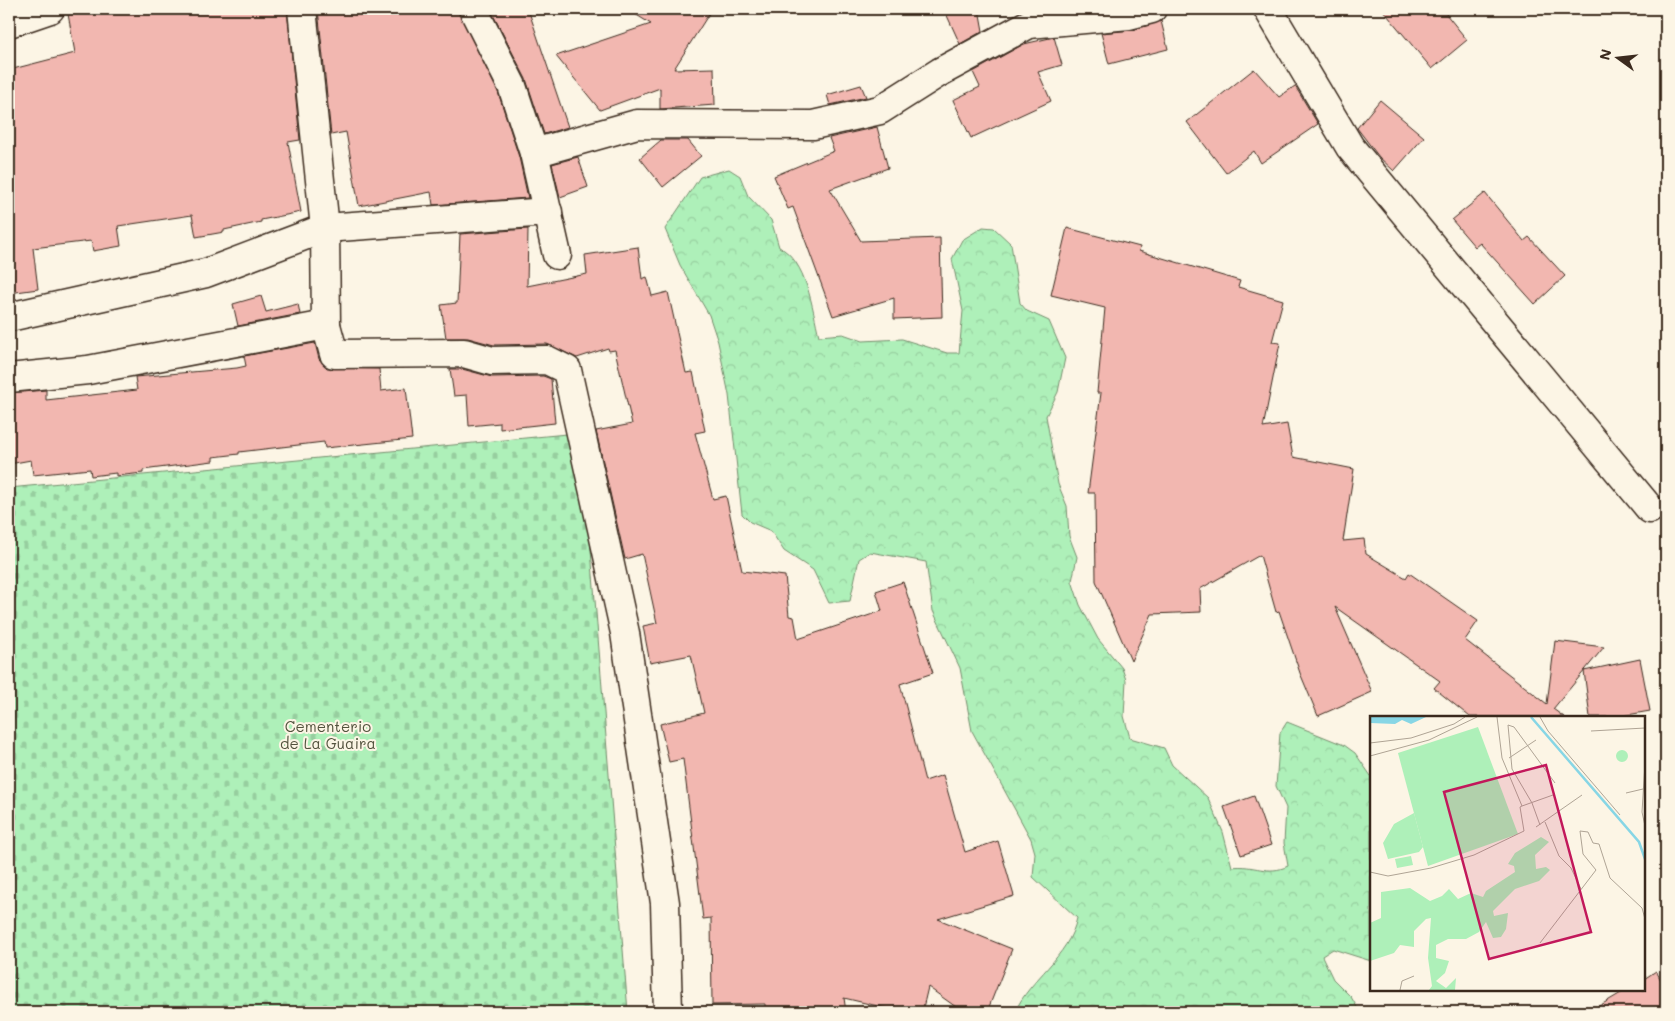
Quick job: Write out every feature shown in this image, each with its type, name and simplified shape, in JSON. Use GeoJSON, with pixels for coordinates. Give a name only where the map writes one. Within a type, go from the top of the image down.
{"type":"FeatureCollection","features":[{"type":"Feature","properties":{"kind":"street"},"geometry":{"type":"LineString","coordinates":[[9,22],[50,9]]}},
{"type":"Feature","properties":{"kind":"street"},"geometry":{"type":"LineString","coordinates":[[302,9],[324,228],[326,324],[334,354],[464,353],[492,361],[547,360],[567,370],[624,633],[666,903],[668,1012]]}},
{"type":"Feature","properties":{"kind":"street"},"geometry":{"type":"LineString","coordinates":[[473,9],[512,86],[534,153],[557,255]]}},
{"type":"Feature","properties":{"kind":"street"},"geometry":{"type":"LineString","coordinates":[[534,153],[637,124],[813,125],[880,110],[940,72],[1029,24],[1129,15],[1152,9]]}},
{"type":"Feature","properties":{"kind":"street"},"geometry":{"type":"LineString","coordinates":[[1268,9],[1350,147],[1650,509]]}},
{"type":"Feature","properties":{"kind":"street"},"geometry":{"type":"LineString","coordinates":[[9,317],[206,273],[324,228],[548,212]]}},
{"type":"Feature","properties":{"kind":"street"},"geometry":{"type":"LineString","coordinates":[[9,378],[88,370],[326,324]]}},
{"type":"Feature","properties":{"kind":"green space"},"geometry":{"type":"Polygon","coordinates":[[[729,169],[740,176],[748,196],[771,220],[779,247],[796,263],[802,274],[811,299],[819,336],[843,334],[863,341],[902,339],[947,353],[959,353],[963,311],[952,259],[962,240],[983,227],[994,228],[1011,244],[1020,303],[1027,311],[1049,321],[1065,358],[1058,392],[1046,416],[1058,484],[1067,506],[1069,536],[1077,557],[1072,581],[1080,605],[1098,639],[1122,668],[1126,680],[1124,716],[1130,738],[1164,748],[1172,765],[1208,798],[1223,832],[1232,867],[1274,870],[1288,866],[1284,843],[1286,808],[1276,786],[1280,733],[1287,722],[1344,745],[1355,753],[1370,775],[1370,961],[1333,949],[1322,956],[1333,979],[1351,997],[1360,1012],[1015,1012],[1029,989],[1066,944],[1073,932],[1077,918],[1033,877],[1035,853],[1031,839],[972,731],[960,668],[933,611],[926,562],[870,552],[859,559],[850,601],[829,603],[813,570],[784,551],[771,531],[750,522],[742,514],[729,395],[718,342],[709,315],[680,265],[665,229],[700,177],[729,169]]]}},
{"type":"Feature","properties":{"kind":"green space","name":"Cementerio de La Guaira"},"geometry":{"type":"Polygon","coordinates":[[[577,433],[585,475],[628,1012],[9,1012],[9,488],[577,433]]]}},
{"type":"Feature","properties":{"kind":"building"},"geometry":{"type":"Polygon","coordinates":[[[96,9],[287,9],[300,140],[288,142],[301,212],[261,220],[261,222],[224,230],[224,232],[196,237],[192,215],[118,226],[121,246],[93,251],[91,241],[33,248],[38,289],[9,293],[9,70],[75,53],[68,14],[96,9]]]}},
{"type":"Feature","properties":{"kind":"building"},"geometry":{"type":"Polygon","coordinates":[[[318,9],[457,9],[498,92],[519,157],[528,198],[433,205],[431,192],[359,206],[346,132],[331,135],[318,9]]]}},
{"type":"Feature","properties":{"kind":"building"},"geometry":{"type":"Polygon","coordinates":[[[490,9],[528,9],[568,127],[544,134],[526,79],[490,9]]]}},
{"type":"Feature","properties":{"kind":"building"},"geometry":{"type":"Polygon","coordinates":[[[627,9],[712,9],[674,69],[714,68],[715,105],[660,109],[660,88],[600,110],[556,56],[651,24],[627,9]]]}},
{"type":"Feature","properties":{"kind":"building"},"geometry":{"type":"Polygon","coordinates":[[[944,9],[979,9],[983,31],[960,44],[944,9]]]}},
{"type":"Feature","properties":{"kind":"building"},"geometry":{"type":"Polygon","coordinates":[[[1382,9],[1442,9],[1467,40],[1432,69],[1382,9]]]}},
{"type":"Feature","properties":{"kind":"building"},"geometry":{"type":"Polygon","coordinates":[[[1161,21],[1168,49],[1109,64],[1101,33],[1133,30],[1161,21]]]}},
{"type":"Feature","properties":{"kind":"building"},"geometry":{"type":"Polygon","coordinates":[[[1054,37],[1062,65],[1038,72],[1051,101],[971,138],[953,100],[980,87],[973,72],[1024,44],[1054,37]]]}},
{"type":"Feature","properties":{"kind":"building"},"geometry":{"type":"Polygon","coordinates":[[[1254,69],[1279,97],[1295,86],[1318,124],[1261,163],[1254,151],[1226,173],[1187,122],[1254,69]]]}},
{"type":"Feature","properties":{"kind":"building"},"geometry":{"type":"Polygon","coordinates":[[[861,85],[866,97],[830,105],[827,95],[861,85]]]}},
{"type":"Feature","properties":{"kind":"building"},"geometry":{"type":"Polygon","coordinates":[[[1380,100],[1424,137],[1394,171],[1379,157],[1357,128],[1380,100]]]}},
{"type":"Feature","properties":{"kind":"building"},"geometry":{"type":"Polygon","coordinates":[[[877,127],[888,168],[830,189],[861,241],[940,238],[942,317],[894,319],[894,298],[833,316],[793,207],[788,209],[774,176],[834,151],[829,138],[877,127]]]}},
{"type":"Feature","properties":{"kind":"building"},"geometry":{"type":"Polygon","coordinates":[[[661,140],[688,140],[701,156],[663,187],[640,158],[661,140]]]}},
{"type":"Feature","properties":{"kind":"building"},"geometry":{"type":"Polygon","coordinates":[[[578,157],[588,187],[560,197],[552,164],[578,157]]]}},
{"type":"Feature","properties":{"kind":"building"},"geometry":{"type":"Polygon","coordinates":[[[1485,193],[1524,241],[1529,237],[1565,276],[1535,304],[1480,243],[1475,247],[1452,220],[1485,193]]]}},
{"type":"Feature","properties":{"kind":"building"},"geometry":{"type":"Polygon","coordinates":[[[1067,228],[1140,247],[1139,251],[1240,281],[1238,287],[1283,300],[1272,342],[1280,343],[1263,428],[1287,424],[1293,457],[1354,469],[1343,541],[1364,539],[1366,554],[1406,578],[1409,573],[1478,621],[1465,640],[1547,704],[1555,641],[1604,647],[1553,709],[1563,716],[1469,716],[1434,688],[1440,681],[1335,607],[1372,692],[1318,716],[1300,673],[1279,611],[1276,612],[1260,555],[1200,589],[1201,612],[1152,614],[1131,661],[1096,581],[1095,493],[1088,493],[1101,393],[1097,393],[1105,308],[1051,295],[1067,228]]]}},
{"type":"Feature","properties":{"kind":"building"},"geometry":{"type":"Polygon","coordinates":[[[528,229],[527,286],[587,274],[585,255],[638,247],[642,279],[647,277],[652,296],[668,292],[686,373],[693,372],[705,431],[695,433],[713,499],[726,496],[742,571],[785,576],[789,616],[794,617],[798,639],[882,611],[876,591],[903,582],[933,673],[900,684],[925,781],[943,775],[965,852],[998,841],[1014,896],[938,919],[1012,949],[987,1012],[963,1012],[928,987],[922,1012],[903,1012],[844,998],[846,1012],[765,1012],[765,1004],[712,1005],[711,918],[703,919],[683,759],[669,762],[660,724],[704,713],[691,655],[650,663],[643,626],[657,623],[642,554],[625,559],[596,431],[632,424],[615,350],[609,351],[608,348],[577,358],[547,344],[494,345],[468,338],[446,338],[441,305],[457,303],[460,234],[528,229]]]}},
{"type":"Feature","properties":{"kind":"building"},"geometry":{"type":"Polygon","coordinates":[[[261,296],[266,312],[298,304],[300,314],[238,326],[233,304],[261,296]]]}},
{"type":"Feature","properties":{"kind":"building"},"geometry":{"type":"Polygon","coordinates":[[[315,343],[319,359],[327,368],[379,369],[381,391],[406,388],[412,439],[325,448],[324,442],[239,452],[239,454],[213,457],[213,461],[143,470],[143,473],[116,476],[116,473],[91,476],[90,469],[33,475],[31,460],[9,464],[9,393],[46,390],[46,400],[137,390],[135,377],[237,368],[246,366],[244,356],[315,343]]]}},
{"type":"Feature","properties":{"kind":"building"},"geometry":{"type":"Polygon","coordinates":[[[450,369],[462,369],[492,377],[543,376],[551,379],[555,423],[500,429],[500,423],[469,426],[467,395],[454,396],[450,369]]]}},
{"type":"Feature","properties":{"kind":"building"},"geometry":{"type":"Polygon","coordinates":[[[1640,659],[1650,711],[1622,716],[1590,716],[1584,671],[1640,659]]]}},
{"type":"Feature","properties":{"kind":"building"},"geometry":{"type":"Polygon","coordinates":[[[1254,796],[1271,845],[1241,855],[1224,807],[1254,796]]]}},
{"type":"Feature","properties":{"kind":"building"},"geometry":{"type":"Polygon","coordinates":[[[1656,971],[1666,989],[1666,1012],[1589,1012],[1624,991],[1645,991],[1645,978],[1656,971]]]}}]}
